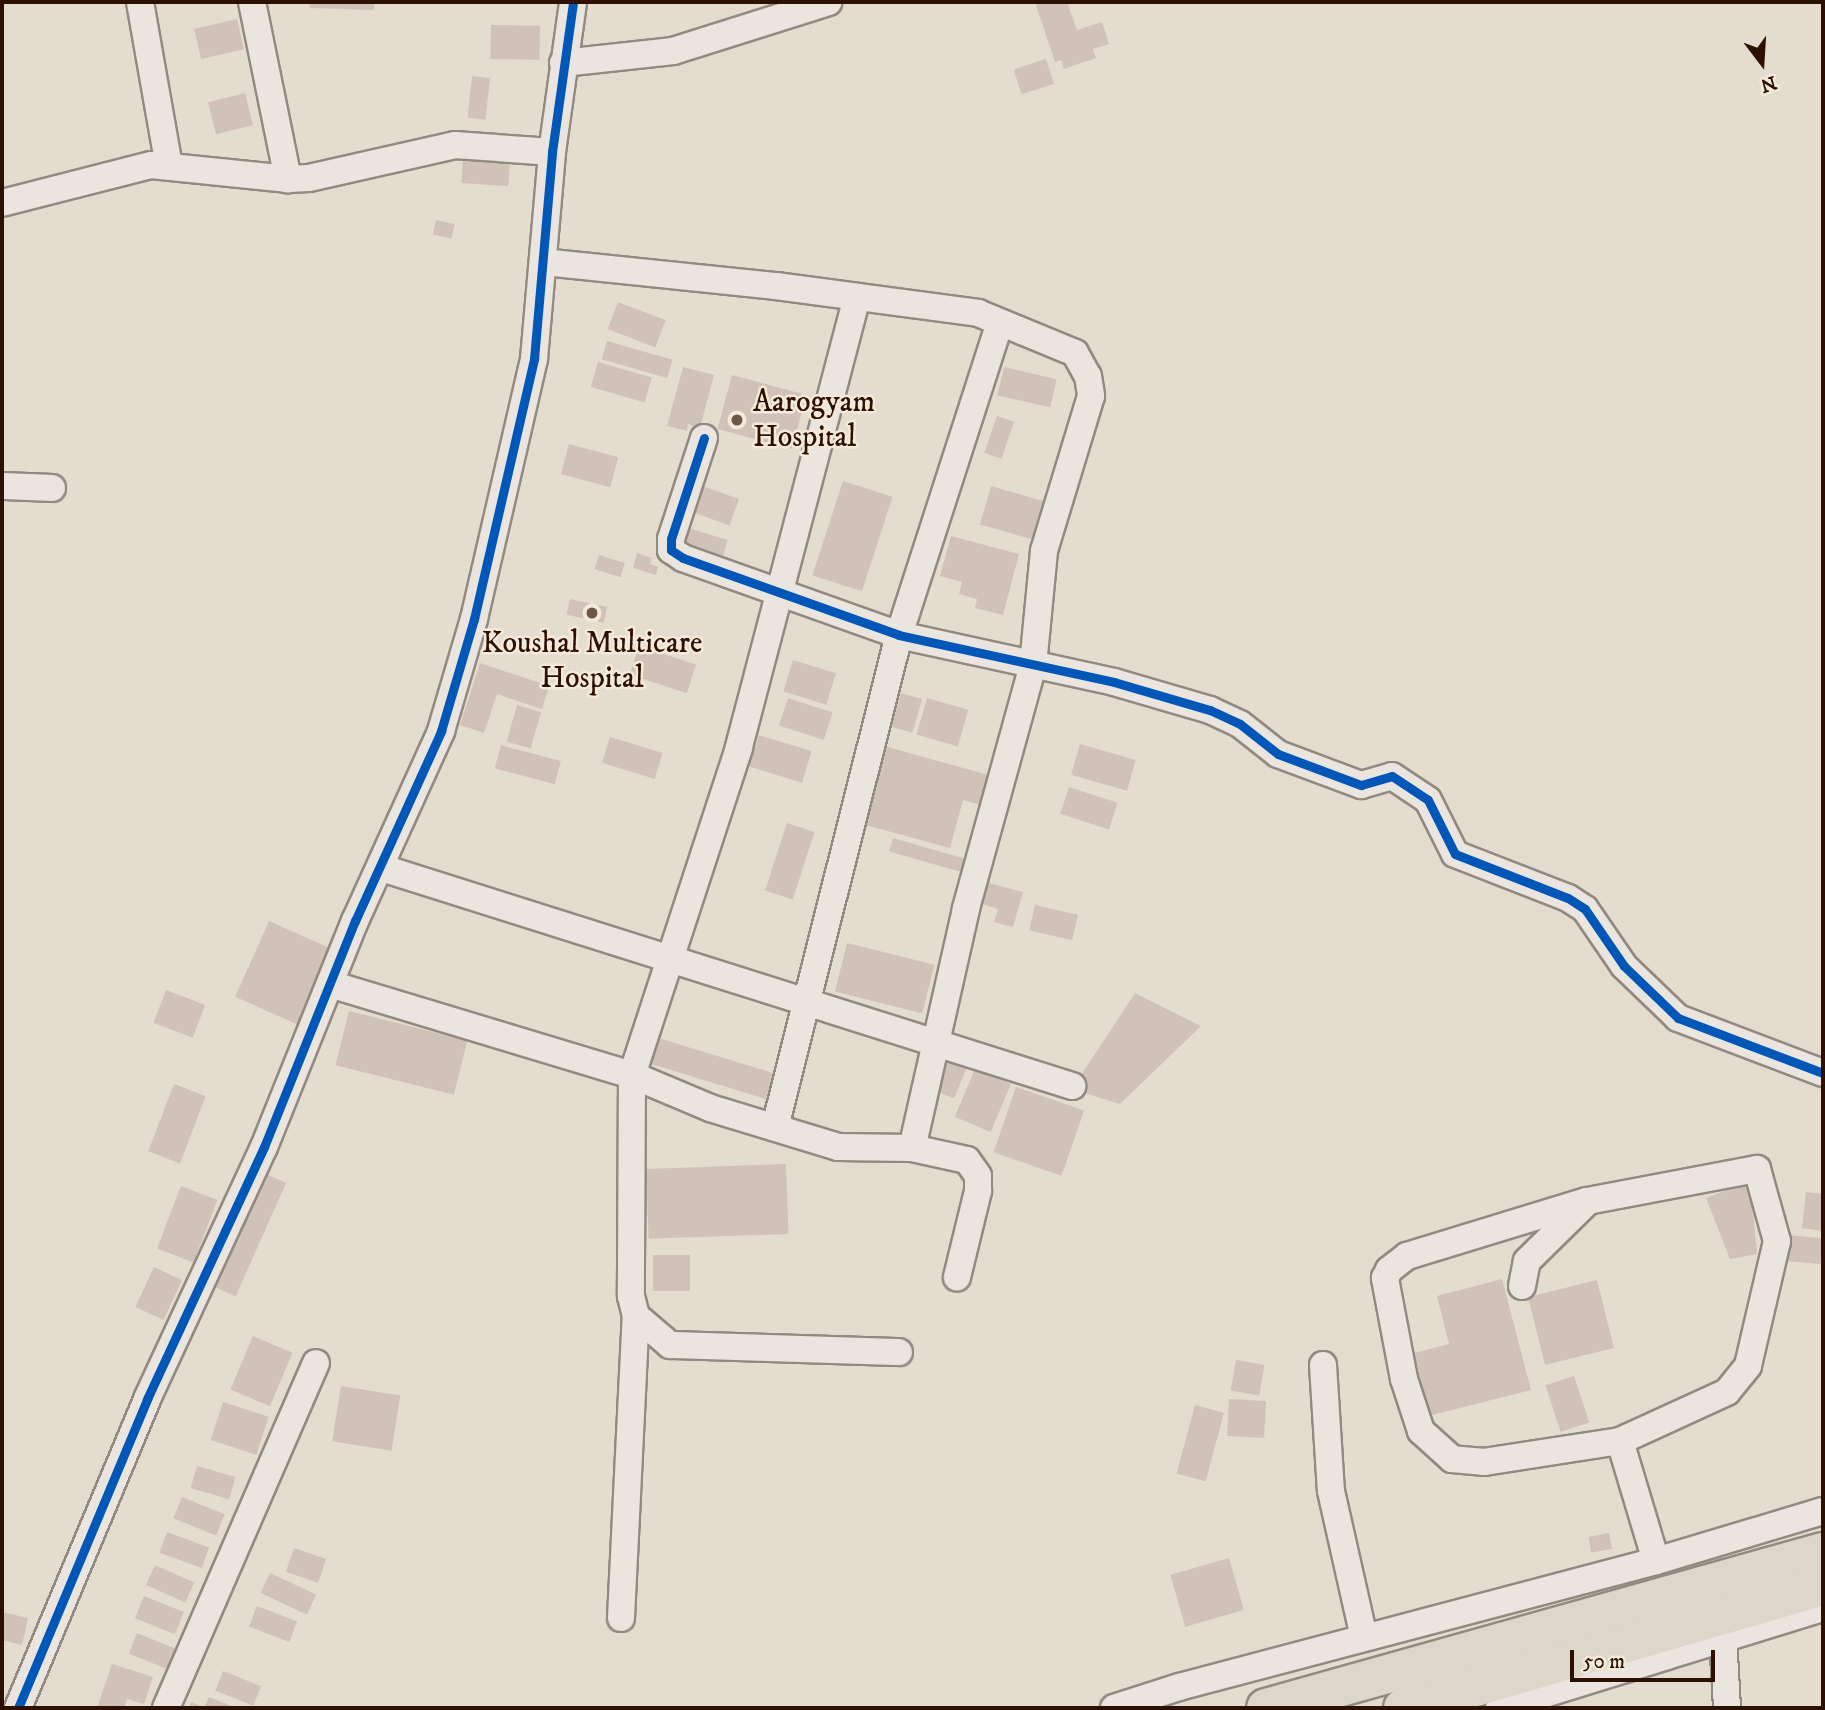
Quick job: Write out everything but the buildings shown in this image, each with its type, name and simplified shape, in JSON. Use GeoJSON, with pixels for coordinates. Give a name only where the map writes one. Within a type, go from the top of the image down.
{"type":"FeatureCollection","features":[{"type":"Feature","properties":{"kind":"highway"},"geometry":{"type":"LineString","coordinates":[[1266,1708],[1823,1552]]}},
{"type":"Feature","properties":{"kind":"highway"},"geometry":{"type":"LineString","coordinates":[[1403,1708],[1823,1586]]}},
{"type":"Feature","properties":{"kind":"street"},"geometry":{"type":"LineString","coordinates":[[140,2],[169,166]]}},
{"type":"Feature","properties":{"kind":"street"},"geometry":{"type":"LineString","coordinates":[[252,2],[288,179]]}},
{"type":"Feature","properties":{"kind":"street"},"geometry":{"type":"LineString","coordinates":[[22,1707],[147,1399],[264,1147],[330,984],[441,732],[474,619],[534,359],[552,152],[573,2]]}},
{"type":"Feature","properties":{"kind":"street"},"geometry":{"type":"LineString","coordinates":[[563,63],[673,51],[828,2]]}},
{"type":"Feature","properties":{"kind":"street"},"geometry":{"type":"LineString","coordinates":[[2,203],[138,167],[169,166],[288,179],[455,145],[552,152]]}},
{"type":"Feature","properties":{"kind":"street"},"geometry":{"type":"LineString","coordinates":[[543,262],[857,296],[978,313],[1075,353],[1088,376],[1091,396],[1044,551],[1033,665],[966,909],[912,1148]]}},
{"type":"Feature","properties":{"kind":"street"},"geometry":{"type":"LineString","coordinates":[[621,1618],[636,1316],[631,1296],[632,1074],[739,748],[857,296]]}},
{"type":"Feature","properties":{"kind":"street"},"geometry":{"type":"LineString","coordinates":[[775,1127],[899,635],[1000,323]]}},
{"type":"Feature","properties":{"kind":"street"},"geometry":{"type":"LineString","coordinates":[[704,438],[671,539],[671,550],[778,595],[899,635],[1033,665],[1210,710],[1240,724],[1278,754],[1361,785],[1392,776],[1428,800],[1455,854],[1585,909],[1624,965],[1678,1018],[1823,1073]]}},
{"type":"Feature","properties":{"kind":"street"},"geometry":{"type":"LineString","coordinates":[[2,486],[52,488]]}},
{"type":"Feature","properties":{"kind":"street"},"geometry":{"type":"LineString","coordinates":[[382,868],[669,961],[936,1040],[1072,1086]]}},
{"type":"Feature","properties":{"kind":"street"},"geometry":{"type":"LineString","coordinates":[[330,984],[632,1074],[710,1108],[838,1146],[912,1148],[967,1160],[978,1176],[957,1277]]}},
{"type":"Feature","properties":{"kind":"street"},"geometry":{"type":"LineString","coordinates":[[1757,1168],[1777,1241],[1748,1366],[1727,1392],[1620,1441],[1485,1462],[1452,1459],[1436,1448],[1421,1431],[1404,1380],[1385,1278],[1407,1256],[1587,1201],[1757,1168]]}},
{"type":"Feature","properties":{"kind":"street"},"geometry":{"type":"LineString","coordinates":[[1522,1286],[1527,1261],[1587,1201]]}},
{"type":"Feature","properties":{"kind":"street"},"geometry":{"type":"LineString","coordinates":[[636,1316],[670,1345],[900,1352]]}},
{"type":"Feature","properties":{"kind":"street"},"geometry":{"type":"LineString","coordinates":[[166,1708],[316,1363]]}},
{"type":"Feature","properties":{"kind":"street"},"geometry":{"type":"LineString","coordinates":[[1323,1365],[1327,1467],[1364,1637]]}},
{"type":"Feature","properties":{"kind":"street"},"geometry":{"type":"LineString","coordinates":[[1620,1441],[1656,1561]]}},
{"type":"Feature","properties":{"kind":"street"},"geometry":{"type":"LineString","coordinates":[[1114,1708],[1364,1637],[1656,1561],[1823,1511]]}},
{"type":"Feature","properties":{"kind":"street"},"geometry":{"type":"LineString","coordinates":[[1499,1708],[1723,1636],[1823,1608]]}},
{"type":"Feature","properties":{"kind":"street"},"geometry":{"type":"LineString","coordinates":[[1723,1636],[1727,1708]]}},
{"type":"Feature","properties":{"kind":"cycle path"},"geometry":{"type":"LineString","coordinates":[[18,1708],[147,1399],[264,1147],[355,921],[441,731],[474,619],[534,359],[552,152],[573,2]]}},
{"type":"Feature","properties":{"kind":"cycle path"},"geometry":{"type":"LineString","coordinates":[[704,438],[671,539],[671,550],[683,558],[899,635],[1114,682],[1210,710],[1240,724],[1278,754],[1361,785],[1392,776],[1428,800],[1455,854],[1568,898],[1585,909],[1624,966],[1678,1018],[1823,1073]]}},
{"type":"Feature","properties":{"kind":"place","name":"Aarogyam Hospital"},"geometry":{"type":"Point","coordinates":[737,420]}},
{"type":"Feature","properties":{"kind":"place","name":"Koushal Multicare Hospital"},"geometry":{"type":"Point","coordinates":[592,613]}}]}
